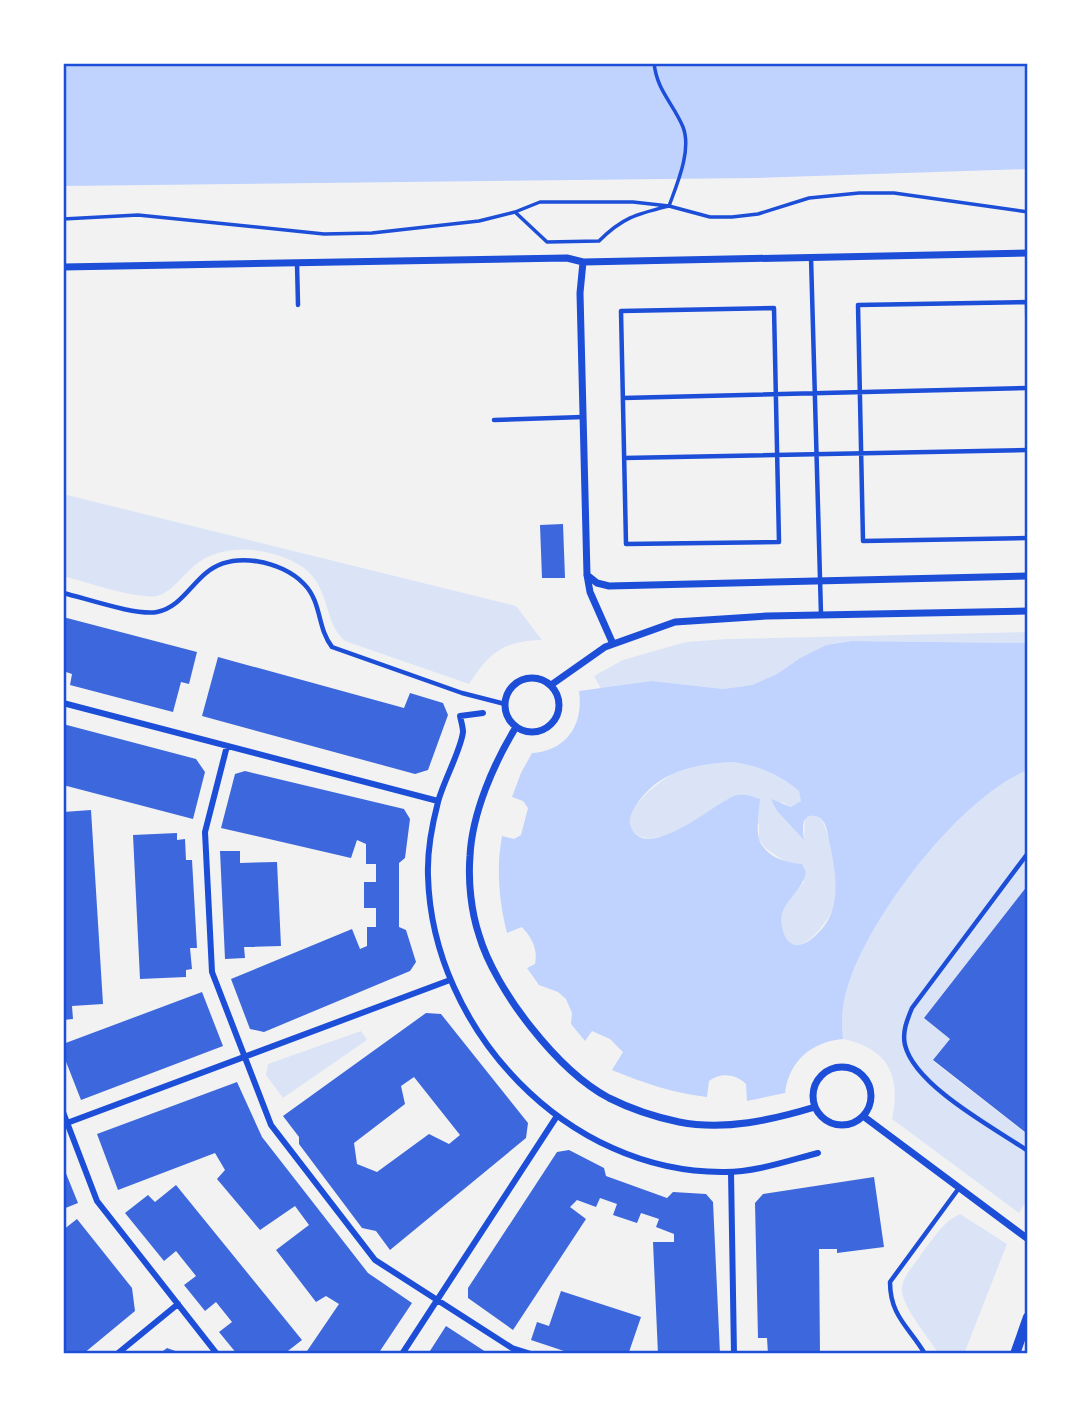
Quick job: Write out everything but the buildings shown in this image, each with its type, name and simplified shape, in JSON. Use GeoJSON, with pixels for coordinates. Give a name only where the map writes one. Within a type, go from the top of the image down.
{"type":"FeatureCollection","features":[{"type":"Feature","properties":{"kind":"street"},"geometry":{"type":"LineString","coordinates":[[63,267],[567,258],[583,262],[1028,253]]}},
{"type":"Feature","properties":{"kind":"street"},"geometry":{"type":"LineString","coordinates":[[583,262],[580,293],[587,575],[590,592],[613,645]]}},
{"type":"Feature","properties":{"kind":"street"},"geometry":{"type":"LineString","coordinates":[[587,575],[597,583],[609,586],[1028,576]]}},
{"type":"Feature","properties":{"kind":"street"},"geometry":{"type":"LineString","coordinates":[[551,685],[613,645],[675,622],[821,614],[1028,611]]}},
{"type":"Feature","properties":{"kind":"street"},"geometry":{"type":"LineString","coordinates":[[526,678],[544,680],[551,685],[559,701],[556,718],[550,726],[534,732],[516,727],[510,720],[505,704],[511,687],[526,678]]}},
{"type":"Feature","properties":{"kind":"street"},"geometry":{"type":"LineString","coordinates":[[63,703],[438,801]]}},
{"type":"Feature","properties":{"kind":"street"},"geometry":{"type":"LineString","coordinates":[[483,713],[460,716],[463,732],[438,801],[431,835],[428,873],[430,916],[450,980],[472,1023],[507,1069],[531,1095],[557,1116],[601,1143],[663,1166],[731,1172],[764,1167],[818,1153]]}},
{"type":"Feature","properties":{"kind":"street"},"geometry":{"type":"LineString","coordinates":[[516,727],[493,771],[480,804],[470,855],[472,898],[478,933],[488,958],[508,993],[537,1033],[587,1084],[609,1097],[681,1123],[729,1125],[774,1119],[815,1107]]}},
{"type":"Feature","properties":{"kind":"street"},"geometry":{"type":"LineString","coordinates":[[227,746],[205,832],[212,972],[271,1125],[375,1260],[512,1348],[531,1354]]}},
{"type":"Feature","properties":{"kind":"street"},"geometry":{"type":"LineString","coordinates":[[67,1123],[450,980]]}},
{"type":"Feature","properties":{"kind":"street"},"geometry":{"type":"LineString","coordinates":[[834,1067],[844,1067],[862,1074],[871,1090],[869,1109],[855,1122],[837,1125],[820,1115],[815,1107],[814,1087],[818,1079],[834,1067]]}},
{"type":"Feature","properties":{"kind":"street"},"geometry":{"type":"LineString","coordinates":[[63,1112],[97,1200],[217,1354]]}},
{"type":"Feature","properties":{"kind":"street"},"geometry":{"type":"LineString","coordinates":[[402,1354],[557,1116]]}},
{"type":"Feature","properties":{"kind":"street"},"geometry":{"type":"LineString","coordinates":[[863,1116],[1028,1239]]}},
{"type":"Feature","properties":{"kind":"street"},"geometry":{"type":"LineString","coordinates":[[731,1172],[734,1354]]}},
{"type":"Feature","properties":{"kind":"street"},"geometry":{"type":"LineString","coordinates":[[117,1354],[178,1304]]}},
{"type":"Feature","properties":{"kind":"street"},"geometry":{"type":"LineString","coordinates":[[1015,1354],[1028,1317]]}},
{"type":"Feature","properties":{"kind":"lane"},"geometry":{"type":"LineString","coordinates":[[811,257],[821,614]]}},
{"type":"Feature","properties":{"kind":"lane"},"geometry":{"type":"LineString","coordinates":[[297,262],[298,305]]}},
{"type":"Feature","properties":{"kind":"lane"},"geometry":{"type":"LineString","coordinates":[[1028,364],[1027,302],[858,305],[863,541],[1028,538]]}},
{"type":"Feature","properties":{"kind":"lane"},"geometry":{"type":"LineString","coordinates":[[774,308],[776,393],[779,542],[626,544],[621,311],[774,308]]}},
{"type":"Feature","properties":{"kind":"lane"},"geometry":{"type":"LineString","coordinates":[[623,398],[1028,388]]}},
{"type":"Feature","properties":{"kind":"lane"},"geometry":{"type":"LineString","coordinates":[[494,420],[583,417]]}},
{"type":"Feature","properties":{"kind":"lane"},"geometry":{"type":"LineString","coordinates":[[624,458],[1028,450]]}},
{"type":"Feature","properties":{"kind":"lane"},"geometry":{"type":"LineString","coordinates":[[63,593],[138,612],[154,613],[170,608],[208,571],[221,565],[241,561],[277,566],[295,575],[309,590],[318,605],[325,636],[332,647],[462,693],[505,704]]}},
{"type":"Feature","properties":{"kind":"lane"},"geometry":{"type":"LineString","coordinates":[[1027,1148],[975,1117],[936,1087],[915,1065],[905,1046],[904,1028],[912,1008],[1028,853]]}},
{"type":"Feature","properties":{"kind":"lane"},"geometry":{"type":"LineString","coordinates":[[925,1354],[899,1320],[890,1298],[890,1282],[959,1188]]}},
{"type":"Feature","properties":{"kind":"path"},"geometry":{"type":"LineString","coordinates":[[654,63],[660,90],[683,127],[687,144],[668,206]]}},
{"type":"Feature","properties":{"kind":"path"},"geometry":{"type":"LineString","coordinates":[[63,219],[138,215],[324,234],[348,234],[479,221],[540,202],[668,206],[710,216],[732,217],[758,214],[809,198],[894,193],[1028,212]]}},
{"type":"Feature","properties":{"kind":"path"},"geometry":{"type":"LineString","coordinates":[[514,212],[547,242],[599,241],[617,223],[631,216],[668,206]]}},
{"type":"Feature","properties":{"kind":"shaded area"},"geometry":{"type":"Polygon","coordinates":[[[63,494],[516,606],[542,640],[517,643],[498,651],[483,664],[469,684],[345,641],[333,625],[313,576],[279,555],[249,550],[219,553],[194,566],[172,587],[157,596],[125,593],[63,576],[63,494]]]}},
{"type":"Feature","properties":{"kind":"shaded area"},"geometry":{"type":"Polygon","coordinates":[[[1028,632],[1028,643],[852,641],[826,645],[777,674],[752,685],[723,689],[652,681],[601,689],[594,676],[623,660],[686,642],[1028,632]]]}},
{"type":"Feature","properties":{"kind":"shaded area"},"geometry":{"type":"Polygon","coordinates":[[[733,762],[768,772],[799,791],[802,801],[791,807],[782,802],[777,811],[804,839],[805,818],[818,817],[825,827],[835,866],[836,897],[824,924],[808,941],[800,945],[792,946],[786,940],[782,928],[782,914],[787,902],[804,882],[787,863],[765,848],[759,839],[759,825],[734,796],[685,828],[664,836],[642,837],[634,832],[630,824],[636,805],[653,787],[673,774],[692,766],[733,762]]]}},
{"type":"Feature","properties":{"kind":"shaded area"},"geometry":{"type":"Polygon","coordinates":[[[1028,770],[1028,885],[924,1018],[950,1039],[933,1061],[1024,1132],[1028,1128],[1028,1198],[1019,1213],[892,1119],[895,1090],[888,1067],[881,1057],[871,1050],[843,1039],[842,1019],[846,992],[859,958],[896,894],[920,862],[974,805],[1002,784],[1028,770]]]}},
{"type":"Feature","properties":{"kind":"shaded area"},"geometry":{"type":"Polygon","coordinates":[[[361,1031],[367,1040],[283,1098],[266,1075],[268,1064],[361,1031]]]}},
{"type":"Feature","properties":{"kind":"shaded area"},"geometry":{"type":"Polygon","coordinates":[[[960,1214],[1007,1244],[964,1354],[939,1354],[910,1312],[902,1294],[902,1287],[908,1272],[936,1234],[960,1214]]]}},
{"type":"Feature","properties":{"kind":"water"},"geometry":{"type":"Polygon","coordinates":[[[63,63],[1028,63],[1028,169],[753,178],[63,186],[63,63]]]}},
{"type":"Feature","properties":{"kind":"water"},"geometry":{"type":"Polygon","coordinates":[[[852,641],[1028,643],[1028,770],[1002,784],[974,805],[920,862],[875,927],[859,958],[844,999],[843,1039],[821,1044],[804,1055],[791,1071],[785,1093],[747,1101],[746,1084],[738,1078],[723,1075],[709,1081],[707,1097],[659,1087],[612,1070],[623,1052],[610,1039],[592,1031],[585,1041],[571,1024],[572,1013],[566,999],[558,992],[539,985],[527,968],[535,964],[536,959],[529,935],[522,927],[507,933],[499,885],[500,848],[502,836],[514,839],[521,835],[528,808],[523,801],[512,797],[521,773],[532,753],[554,747],[570,734],[579,715],[579,691],[652,681],[723,689],[752,685],[777,674],[826,645],[852,641]],[[733,762],[704,765],[665,777],[644,795],[632,812],[630,825],[639,837],[651,839],[681,828],[734,796],[744,795],[760,799],[758,830],[762,845],[777,858],[802,864],[806,872],[799,888],[785,907],[782,923],[789,942],[795,945],[808,942],[826,924],[836,890],[826,828],[820,818],[806,818],[803,824],[804,840],[777,811],[771,799],[791,807],[801,801],[799,791],[776,775],[733,762]]]}}]}
